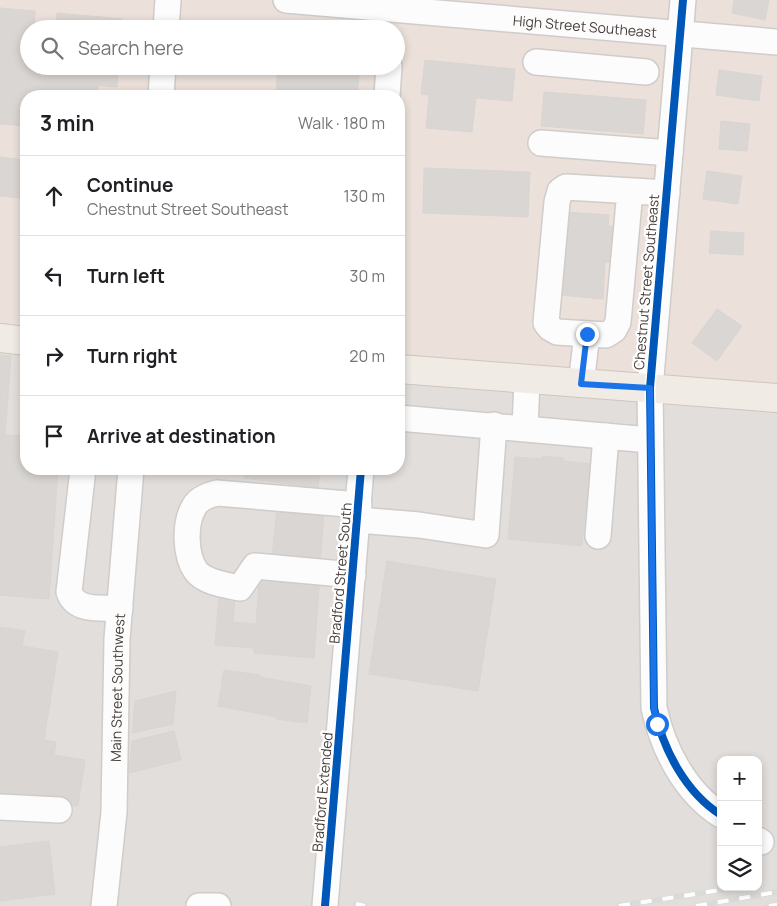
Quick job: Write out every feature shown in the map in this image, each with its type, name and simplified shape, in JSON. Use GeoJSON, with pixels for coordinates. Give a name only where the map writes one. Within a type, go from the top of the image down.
{"type":"FeatureCollection","features":[{"type":"Feature","properties":{"kind":"main road"},"geometry":{"type":"LineString","coordinates":[[0,338],[20,340]]}},
{"type":"Feature","properties":{"kind":"main road"},"geometry":{"type":"LineString","coordinates":[[405,370],[777,398]]}},
{"type":"Feature","properties":{"kind":"street"},"geometry":{"type":"LineString","coordinates":[[167,20],[168,0]]}},
{"type":"Feature","properties":{"kind":"street","name":"High Street Southeast"},"geometry":{"type":"LineString","coordinates":[[286,0],[393,12],[594,26],[777,42]]}},
{"type":"Feature","properties":{"kind":"street","name":"Chestnut Street Southeast"},"geometry":{"type":"LineString","coordinates":[[683,0],[650,388],[654,708],[659,730],[683,778],[717,812]]}},
{"type":"Feature","properties":{"kind":"street"},"geometry":{"type":"LineString","coordinates":[[592,67],[594,26]]}},
{"type":"Feature","properties":{"kind":"street"},"geometry":{"type":"LineString","coordinates":[[536,62],[646,72]]}},
{"type":"Feature","properties":{"kind":"street"},"geometry":{"type":"LineString","coordinates":[[161,90],[162,75]]}},
{"type":"Feature","properties":{"kind":"street"},"geometry":{"type":"LineString","coordinates":[[387,90],[388,75]]}},
{"type":"Feature","properties":{"kind":"street"},"geometry":{"type":"LineString","coordinates":[[541,144],[670,153]]}},
{"type":"Feature","properties":{"kind":"street"},"geometry":{"type":"LineString","coordinates":[[630,191],[618,322],[614,330],[606,335],[557,332],[546,323],[557,202],[560,191],[566,187],[667,193]]}},
{"type":"Feature","properties":{"kind":"street"},"geometry":{"type":"LineString","coordinates":[[581,384],[587,334]]}},
{"type":"Feature","properties":{"kind":"street"},"geometry":{"type":"LineString","coordinates":[[525,428],[527,380]]}},
{"type":"Feature","properties":{"kind":"street"},"geometry":{"type":"LineString","coordinates":[[405,419],[650,440]]}},
{"type":"Feature","properties":{"kind":"street"},"geometry":{"type":"LineString","coordinates":[[353,574],[255,566],[240,588],[217,583],[197,572],[189,555],[188,524],[194,506],[207,495],[217,493],[358,512],[418,525],[486,534],[494,426]]}},
{"type":"Feature","properties":{"kind":"street"},"geometry":{"type":"LineString","coordinates":[[598,536],[606,436]]}},
{"type":"Feature","properties":{"kind":"street"},"geometry":{"type":"LineString","coordinates":[[82,475],[69,592],[72,599],[79,604],[92,608],[120,608]]}},
{"type":"Feature","properties":{"kind":"street","name":"Main Street Southwest"},"geometry":{"type":"LineString","coordinates":[[104,906],[114,812],[120,608],[131,475]]}},
{"type":"Feature","properties":{"kind":"street","name":"Bradford Street South"},"geometry":{"type":"LineString","coordinates":[[344,679],[361,475]]}},
{"type":"Feature","properties":{"kind":"street","name":"Bradford Extended"},"geometry":{"type":"LineString","coordinates":[[326,906],[344,679]]}},
{"type":"Feature","properties":{"kind":"street"},"geometry":{"type":"LineString","coordinates":[[0,807],[59,810]]}},
{"type":"Feature","properties":{"kind":"street"},"geometry":{"type":"LineString","coordinates":[[199,906],[218,906]]}},
{"type":"Feature","properties":{"kind":"shaded area"},"geometry":{"type":"Polygon","coordinates":[[[0,0],[777,0],[777,392],[405,365],[405,90],[20,90],[20,339],[0,337],[0,0]]]}},
{"type":"Feature","properties":{"kind":"shaded area"},"geometry":{"type":"Polygon","coordinates":[[[0,337],[20,339],[20,475],[405,475],[405,365],[777,392],[777,906],[0,906],[0,337]]]}},
{"type":"Feature","properties":{"kind":"building"},"geometry":{"type":"Polygon","coordinates":[[[734,0],[769,0],[765,20],[732,13],[734,0]]]}},
{"type":"Feature","properties":{"kind":"building"},"geometry":{"type":"Polygon","coordinates":[[[0,8],[35,11],[34,20],[20,20],[20,75],[118,75],[117,87],[98,85],[98,90],[20,90],[20,126],[0,124],[0,8]]]}},
{"type":"Feature","properties":{"kind":"building"},"geometry":{"type":"Polygon","coordinates":[[[57,13],[122,19],[122,20],[57,20],[57,13]]]}},
{"type":"Feature","properties":{"kind":"building"},"geometry":{"type":"Polygon","coordinates":[[[425,60],[515,69],[512,101],[476,98],[472,132],[426,128],[429,95],[421,94],[425,60]]]}},
{"type":"Feature","properties":{"kind":"building"},"geometry":{"type":"Polygon","coordinates":[[[719,70],[762,76],[759,101],[716,95],[719,70]]]}},
{"type":"Feature","properties":{"kind":"building"},"geometry":{"type":"Polygon","coordinates":[[[277,75],[359,75],[358,90],[276,90],[277,75]]]}},
{"type":"Feature","properties":{"kind":"building"},"geometry":{"type":"Polygon","coordinates":[[[544,92],[646,100],[643,134],[541,126],[544,92]]]}},
{"type":"Feature","properties":{"kind":"building"},"geometry":{"type":"Polygon","coordinates":[[[721,121],[750,124],[747,151],[719,149],[721,121]]]}},
{"type":"Feature","properties":{"kind":"building"},"geometry":{"type":"Polygon","coordinates":[[[0,157],[20,159],[20,198],[0,196],[0,157]]]}},
{"type":"Feature","properties":{"kind":"building"},"geometry":{"type":"Polygon","coordinates":[[[424,168],[530,172],[528,217],[423,213],[424,168]]]}},
{"type":"Feature","properties":{"kind":"building"},"geometry":{"type":"Polygon","coordinates":[[[707,171],[742,176],[738,204],[703,199],[707,171]]]}},
{"type":"Feature","properties":{"kind":"building"},"geometry":{"type":"Polygon","coordinates":[[[566,212],[609,215],[608,226],[619,227],[616,263],[605,262],[603,299],[561,295],[566,212]]]}},
{"type":"Feature","properties":{"kind":"building"},"geometry":{"type":"Polygon","coordinates":[[[711,231],[744,233],[743,255],[709,253],[711,231]]]}},
{"type":"Feature","properties":{"kind":"building"},"geometry":{"type":"Polygon","coordinates":[[[717,309],[742,326],[717,361],[692,343],[717,309]]]}},
{"type":"Feature","properties":{"kind":"building"},"geometry":{"type":"Polygon","coordinates":[[[0,355],[11,356],[5,435],[20,436],[20,475],[58,475],[49,599],[0,595],[0,355]]]}},
{"type":"Feature","properties":{"kind":"building"},"geometry":{"type":"Polygon","coordinates":[[[542,456],[564,458],[564,461],[590,464],[582,546],[508,539],[515,457],[542,459],[542,456]]]}},
{"type":"Feature","properties":{"kind":"building"},"geometry":{"type":"Polygon","coordinates":[[[244,475],[319,475],[318,488],[244,478],[244,475]]]}},
{"type":"Feature","properties":{"kind":"building"},"geometry":{"type":"Polygon","coordinates":[[[277,509],[324,513],[320,562],[272,558],[277,509]]]}},
{"type":"Feature","properties":{"kind":"building"},"geometry":{"type":"Polygon","coordinates":[[[387,561],[496,579],[478,691],[369,674],[387,561]]]}},
{"type":"Feature","properties":{"kind":"building"},"geometry":{"type":"Polygon","coordinates":[[[260,571],[320,576],[314,658],[254,653],[254,648],[215,645],[219,595],[235,597],[233,622],[256,624],[260,571]]]}},
{"type":"Feature","properties":{"kind":"building"},"geometry":{"type":"Polygon","coordinates":[[[0,627],[25,631],[22,646],[58,652],[44,740],[56,742],[54,755],[85,760],[78,806],[0,793],[0,627]]]}},
{"type":"Feature","properties":{"kind":"building"},"geometry":{"type":"Polygon","coordinates":[[[224,670],[260,675],[259,677],[311,686],[307,723],[277,719],[277,717],[218,706],[224,670]]]}},
{"type":"Feature","properties":{"kind":"building"},"geometry":{"type":"Polygon","coordinates":[[[176,691],[173,724],[132,733],[135,701],[176,691]]]}},
{"type":"Feature","properties":{"kind":"building"},"geometry":{"type":"Polygon","coordinates":[[[174,731],[181,760],[129,773],[132,741],[174,731]]]}},
{"type":"Feature","properties":{"kind":"building"},"geometry":{"type":"Polygon","coordinates":[[[49,841],[55,894],[0,901],[0,847],[49,841]]]}},
{"type":"Feature","properties":{"kind":"railway"},"geometry":{"type":"LineString","coordinates":[[619,906],[717,890]]}},
{"type":"Feature","properties":{"kind":"railway"},"geometry":{"type":"LineString","coordinates":[[696,906],[777,892]]}},
{"type":"Feature","properties":{"kind":"railway"},"geometry":{"type":"LineString","coordinates":[[356,904],[365,906]]}},
{"type":"Feature","properties":{"kind":"railway"},"geometry":{"type":"LineString","coordinates":[[769,906],[777,905]]}},
{"type":"Feature","properties":{"kind":"cycle path"},"geometry":{"type":"LineString","coordinates":[[683,0],[650,388],[654,708],[663,739],[677,768],[686,782],[717,812]]}},
{"type":"Feature","properties":{"kind":"cycle path"},"geometry":{"type":"LineString","coordinates":[[325,906],[361,475]]}},
{"type":"Feature","properties":{"kind":"route"},"geometry":{"type":"LineString","coordinates":[[587,334],[581,384],[650,388],[654,708],[657,724]]}}]}
